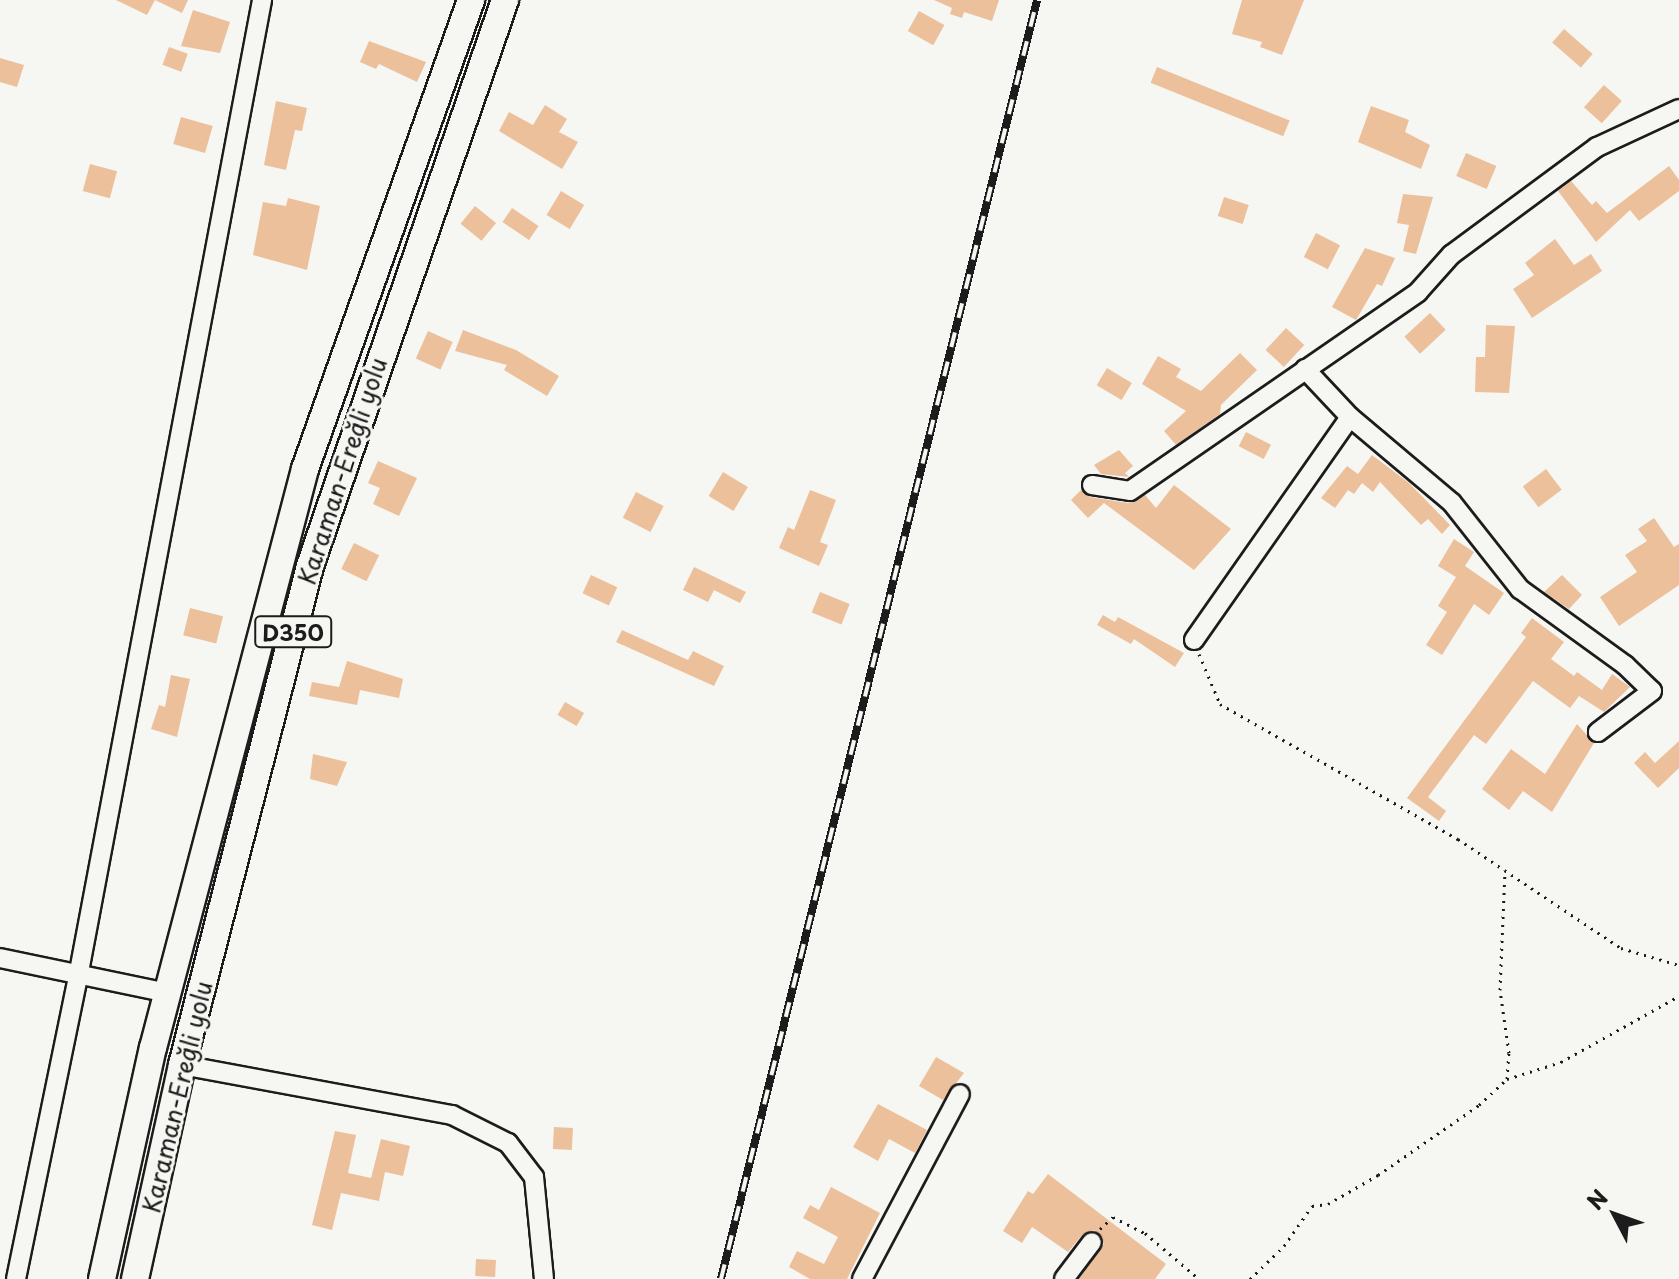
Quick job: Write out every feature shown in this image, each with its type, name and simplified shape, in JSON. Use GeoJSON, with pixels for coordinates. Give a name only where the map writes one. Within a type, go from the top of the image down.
{"type":"FeatureCollection","features":[{"type":"Feature","properties":{"kind":"highway","name":"Karaman-Ereğli yolu"},"geometry":{"type":"LineString","coordinates":[[102,1279],[167,993],[305,469],[471,0]]}},
{"type":"Feature","properties":{"kind":"highway","name":"Karaman-Ereğli yolu"},"geometry":{"type":"LineString","coordinates":[[135,1279],[182,1065],[310,566],[505,0]]}},
{"type":"Feature","properties":{"kind":"street"},"geometry":{"type":"LineString","coordinates":[[16,1279],[78,977],[262,0]]}},
{"type":"Feature","properties":{"kind":"street"},"geometry":{"type":"LineString","coordinates":[[1092,485],[1130,491],[1418,292],[1451,255],[1597,147],[1679,109]]}},
{"type":"Feature","properties":{"kind":"street"},"geometry":{"type":"LineString","coordinates":[[1305,369],[1350,417],[1452,503],[1520,589],[1625,665],[1652,691],[1598,732]]}},
{"type":"Feature","properties":{"kind":"street"},"geometry":{"type":"LineString","coordinates":[[1194,640],[1350,417]]}},
{"type":"Feature","properties":{"kind":"street"},"geometry":{"type":"LineString","coordinates":[[0,958],[78,977],[167,993]]}},
{"type":"Feature","properties":{"kind":"street"},"geometry":{"type":"LineString","coordinates":[[182,1065],[452,1115],[508,1143],[534,1177],[544,1279]]}},
{"type":"Feature","properties":{"kind":"street"},"geometry":{"type":"LineString","coordinates":[[862,1279],[960,1094]]}},
{"type":"Feature","properties":{"kind":"street"},"geometry":{"type":"LineString","coordinates":[[1064,1279],[1092,1242]]}},
{"type":"Feature","properties":{"kind":"path"},"geometry":{"type":"LineString","coordinates":[[1194,640],[1220,704],[1505,870],[1621,948],[1679,965]]}},
{"type":"Feature","properties":{"kind":"path"},"geometry":{"type":"LineString","coordinates":[[1505,870],[1500,990],[1509,1053],[1507,1079]]}},
{"type":"Feature","properties":{"kind":"path"},"geometry":{"type":"LineString","coordinates":[[1250,1279],[1284,1246],[1312,1206],[1328,1204],[1378,1175],[1479,1105],[1507,1079],[1561,1062],[1679,996]]}},
{"type":"Feature","properties":{"kind":"path"},"geometry":{"type":"LineString","coordinates":[[1092,1242],[1113,1217],[1145,1233],[1199,1279]]}},
{"type":"Feature","properties":{"kind":"building"},"geometry":{"type":"Polygon","coordinates":[[[116,0],[155,0],[147,15],[116,0]]]}},
{"type":"Feature","properties":{"kind":"building"},"geometry":{"type":"Polygon","coordinates":[[[155,0],[188,0],[182,13],[155,0]]]}},
{"type":"Feature","properties":{"kind":"building"},"geometry":{"type":"Polygon","coordinates":[[[934,0],[999,0],[992,21],[964,12],[962,18],[950,14],[952,8],[934,0]]]}},
{"type":"Feature","properties":{"kind":"building"},"geometry":{"type":"Polygon","coordinates":[[[1242,0],[1304,0],[1282,55],[1260,47],[1262,42],[1232,34],[1242,0]]]}},
{"type":"Feature","properties":{"kind":"building"},"geometry":{"type":"Polygon","coordinates":[[[193,10],[230,22],[220,53],[181,46],[193,10]]]}},
{"type":"Feature","properties":{"kind":"building"},"geometry":{"type":"Polygon","coordinates":[[[919,11],[944,25],[933,45],[908,31],[919,11]]]}},
{"type":"Feature","properties":{"kind":"building"},"geometry":{"type":"Polygon","coordinates":[[[1564,29],[1593,54],[1581,68],[1552,43],[1564,29]]]}},
{"type":"Feature","properties":{"kind":"building"},"geometry":{"type":"Polygon","coordinates":[[[369,41],[426,62],[417,82],[379,64],[376,69],[360,62],[369,41]]]}},
{"type":"Feature","properties":{"kind":"building"},"geometry":{"type":"Polygon","coordinates":[[[169,47],[188,54],[181,72],[163,65],[169,47]]]}},
{"type":"Feature","properties":{"kind":"building"},"geometry":{"type":"Polygon","coordinates":[[[0,58],[24,65],[17,87],[0,82],[0,58]]]}},
{"type":"Feature","properties":{"kind":"building"},"geometry":{"type":"Polygon","coordinates":[[[1157,67],[1290,121],[1283,136],[1151,83],[1157,67]]]}},
{"type":"Feature","properties":{"kind":"building"},"geometry":{"type":"Polygon","coordinates":[[[1604,85],[1622,101],[1602,123],[1584,107],[1604,85]]]}},
{"type":"Feature","properties":{"kind":"building"},"geometry":{"type":"Polygon","coordinates":[[[276,101],[307,108],[302,131],[295,130],[286,170],[264,165],[276,101]]]}},
{"type":"Feature","properties":{"kind":"building"},"geometry":{"type":"Polygon","coordinates":[[[545,105],[567,119],[559,132],[578,142],[562,169],[499,131],[509,112],[533,125],[545,105]]]}},
{"type":"Feature","properties":{"kind":"building"},"geometry":{"type":"Polygon","coordinates":[[[1371,106],[1409,120],[1405,132],[1430,145],[1421,169],[1358,142],[1371,106]]]}},
{"type":"Feature","properties":{"kind":"building"},"geometry":{"type":"Polygon","coordinates":[[[181,117],[213,126],[205,153],[173,144],[181,117]]]}},
{"type":"Feature","properties":{"kind":"building"},"geometry":{"type":"Polygon","coordinates":[[[1466,153],[1496,166],[1487,189],[1456,176],[1466,153]]]}},
{"type":"Feature","properties":{"kind":"building"},"geometry":{"type":"Polygon","coordinates":[[[90,164],[117,171],[110,198],[83,191],[90,164]]]}},
{"type":"Feature","properties":{"kind":"building"},"geometry":{"type":"Polygon","coordinates":[[[1669,166],[1679,180],[1679,191],[1639,221],[1630,210],[1596,242],[1558,191],[1571,181],[1592,205],[1596,201],[1607,213],[1669,166]]]}},
{"type":"Feature","properties":{"kind":"building"},"geometry":{"type":"Polygon","coordinates":[[[561,191],[584,205],[570,229],[547,215],[561,191]]]}},
{"type":"Feature","properties":{"kind":"building"},"geometry":{"type":"Polygon","coordinates":[[[1403,194],[1433,197],[1416,254],[1403,251],[1409,225],[1397,223],[1403,194]]]}},
{"type":"Feature","properties":{"kind":"building"},"geometry":{"type":"Polygon","coordinates":[[[1224,197],[1249,205],[1243,224],[1218,216],[1224,197]]]}},
{"type":"Feature","properties":{"kind":"building"},"geometry":{"type":"Polygon","coordinates":[[[288,198],[320,206],[307,270],[253,255],[263,202],[286,206],[288,198]]]}},
{"type":"Feature","properties":{"kind":"building"},"geometry":{"type":"Polygon","coordinates":[[[475,206],[496,223],[482,241],[461,224],[475,206]]]}},
{"type":"Feature","properties":{"kind":"building"},"geometry":{"type":"Polygon","coordinates":[[[512,208],[539,226],[529,240],[502,222],[512,208]]]}},
{"type":"Feature","properties":{"kind":"building"},"geometry":{"type":"Polygon","coordinates":[[[1316,233],[1340,245],[1328,269],[1304,257],[1316,233]]]}},
{"type":"Feature","properties":{"kind":"building"},"geometry":{"type":"Polygon","coordinates":[[[1555,239],[1574,265],[1591,254],[1602,271],[1532,318],[1513,289],[1534,275],[1525,263],[1555,239]]]}},
{"type":"Feature","properties":{"kind":"building"},"geometry":{"type":"Polygon","coordinates":[[[1365,248],[1395,258],[1382,286],[1377,284],[1356,320],[1332,307],[1365,248]]]}},
{"type":"Feature","properties":{"kind":"building"},"geometry":{"type":"Polygon","coordinates":[[[1430,313],[1446,330],[1420,354],[1404,337],[1430,313]]]}},
{"type":"Feature","properties":{"kind":"building"},"geometry":{"type":"Polygon","coordinates":[[[1486,325],[1515,326],[1509,393],[1475,392],[1476,357],[1485,357],[1486,325]]]}},
{"type":"Feature","properties":{"kind":"building"},"geometry":{"type":"Polygon","coordinates":[[[1286,328],[1304,345],[1284,367],[1266,350],[1286,328]]]}},
{"type":"Feature","properties":{"kind":"building"},"geometry":{"type":"Polygon","coordinates":[[[463,330],[516,350],[559,376],[547,396],[504,370],[507,365],[455,351],[463,330]]]}},
{"type":"Feature","properties":{"kind":"building"},"geometry":{"type":"Polygon","coordinates":[[[428,331],[453,342],[440,369],[416,358],[428,331]]]}},
{"type":"Feature","properties":{"kind":"building"},"geometry":{"type":"Polygon","coordinates":[[[1240,353],[1257,370],[1221,405],[1220,414],[1176,445],[1164,431],[1186,411],[1142,384],[1158,356],[1181,369],[1176,377],[1201,391],[1240,353]]]}},
{"type":"Feature","properties":{"kind":"building"},"geometry":{"type":"Polygon","coordinates":[[[1107,368],[1132,383],[1122,400],[1097,385],[1107,368]]]}},
{"type":"Feature","properties":{"kind":"building"},"geometry":{"type":"Polygon","coordinates":[[[1246,432],[1271,445],[1264,459],[1239,446],[1246,432]]]}},
{"type":"Feature","properties":{"kind":"building"},"geometry":{"type":"Polygon","coordinates":[[[1119,450],[1133,466],[1125,473],[1129,477],[1101,474],[1094,465],[1119,450]]]}},
{"type":"Feature","properties":{"kind":"building"},"geometry":{"type":"Polygon","coordinates":[[[1372,455],[1409,483],[1450,525],[1442,534],[1428,519],[1421,525],[1380,482],[1373,492],[1362,483],[1354,494],[1348,490],[1335,508],[1321,498],[1347,466],[1358,474],[1372,455]]]}},
{"type":"Feature","properties":{"kind":"building"},"geometry":{"type":"Polygon","coordinates":[[[378,461],[417,478],[399,516],[373,504],[380,488],[368,483],[378,461]]]}},
{"type":"Feature","properties":{"kind":"building"},"geometry":{"type":"Polygon","coordinates":[[[1546,469],[1562,490],[1538,507],[1523,486],[1546,469]]]}},
{"type":"Feature","properties":{"kind":"building"},"geometry":{"type":"Polygon","coordinates":[[[723,472],[748,487],[733,511],[709,496],[723,472]]]}},
{"type":"Feature","properties":{"kind":"building"},"geometry":{"type":"Polygon","coordinates":[[[1174,485],[1231,529],[1194,570],[1104,503],[1088,518],[1071,500],[1081,490],[1090,497],[1128,503],[1145,495],[1156,508],[1174,485]]]}},
{"type":"Feature","properties":{"kind":"building"},"geometry":{"type":"Polygon","coordinates":[[[810,490],[836,500],[820,542],[828,545],[819,566],[779,548],[788,527],[794,530],[810,490]]]}},
{"type":"Feature","properties":{"kind":"building"},"geometry":{"type":"Polygon","coordinates":[[[636,492],[664,506],[650,532],[623,518],[636,492]]]}},
{"type":"Feature","properties":{"kind":"building"},"geometry":{"type":"Polygon","coordinates":[[[1654,518],[1674,547],[1679,544],[1679,585],[1619,626],[1600,597],[1637,572],[1625,555],[1647,541],[1638,529],[1654,518]]]}},
{"type":"Feature","properties":{"kind":"building"},"geometry":{"type":"Polygon","coordinates":[[[1454,539],[1474,552],[1465,566],[1504,593],[1489,615],[1474,604],[1442,655],[1426,645],[1447,612],[1438,606],[1456,577],[1438,566],[1454,539]]]}},
{"type":"Feature","properties":{"kind":"building"},"geometry":{"type":"Polygon","coordinates":[[[354,543],[379,555],[366,581],[341,569],[354,543]]]}},
{"type":"Feature","properties":{"kind":"building"},"geometry":{"type":"Polygon","coordinates":[[[694,567],[746,592],[740,603],[714,590],[708,602],[683,590],[694,567]]]}},
{"type":"Feature","properties":{"kind":"building"},"geometry":{"type":"Polygon","coordinates":[[[591,575],[617,587],[609,605],[583,593],[591,575]]]}},
{"type":"Feature","properties":{"kind":"building"},"geometry":{"type":"Polygon","coordinates":[[[1562,575],[1582,595],[1569,609],[1544,592],[1562,575]]]}},
{"type":"Feature","properties":{"kind":"building"},"geometry":{"type":"Polygon","coordinates":[[[820,592],[850,604],[841,624],[812,612],[820,592]]]}},
{"type":"Feature","properties":{"kind":"building"},"geometry":{"type":"Polygon","coordinates":[[[190,608],[223,616],[216,643],[183,635],[190,608]]]}},
{"type":"Feature","properties":{"kind":"building"},"geometry":{"type":"Polygon","coordinates":[[[1103,615],[1115,622],[1118,617],[1184,653],[1175,667],[1134,639],[1131,644],[1097,625],[1103,615]]]}},
{"type":"Feature","properties":{"kind":"building"},"geometry":{"type":"Polygon","coordinates":[[[1532,618],[1564,642],[1551,659],[1574,676],[1577,672],[1602,690],[1612,674],[1630,687],[1604,712],[1579,696],[1570,708],[1533,681],[1486,744],[1474,735],[1428,797],[1446,811],[1439,821],[1407,798],[1526,637],[1521,633],[1532,618]]]}},
{"type":"Feature","properties":{"kind":"building"},"geometry":{"type":"Polygon","coordinates":[[[622,630],[688,660],[693,651],[724,666],[714,686],[616,642],[622,630]]]}},
{"type":"Feature","properties":{"kind":"building"},"geometry":{"type":"Polygon","coordinates":[[[347,661],[403,679],[399,698],[360,690],[357,705],[309,696],[312,682],[339,687],[347,661]]]}},
{"type":"Feature","properties":{"kind":"building"},"geometry":{"type":"Polygon","coordinates":[[[171,675],[190,679],[177,737],[151,729],[159,705],[165,707],[171,675]]]}},
{"type":"Feature","properties":{"kind":"building"},"geometry":{"type":"Polygon","coordinates":[[[565,702],[584,713],[577,726],[558,715],[565,702]]]}},
{"type":"Feature","properties":{"kind":"building"},"geometry":{"type":"Polygon","coordinates":[[[1577,724],[1594,743],[1552,812],[1523,791],[1509,810],[1482,789],[1511,749],[1545,774],[1577,724]]]}},
{"type":"Feature","properties":{"kind":"building"},"geometry":{"type":"Polygon","coordinates":[[[1679,741],[1679,768],[1658,788],[1634,763],[1645,752],[1655,763],[1679,741]]]}},
{"type":"Feature","properties":{"kind":"building"},"geometry":{"type":"Polygon","coordinates":[[[313,754],[347,762],[337,786],[310,779],[313,754]]]}},
{"type":"Feature","properties":{"kind":"building"},"geometry":{"type":"Polygon","coordinates":[[[936,1057],[964,1073],[943,1100],[919,1086],[936,1057]]]}},
{"type":"Feature","properties":{"kind":"building"},"geometry":{"type":"Polygon","coordinates":[[[878,1104],[927,1130],[915,1153],[889,1139],[878,1161],[853,1147],[878,1104]]]}},
{"type":"Feature","properties":{"kind":"building"},"geometry":{"type":"Polygon","coordinates":[[[554,1127],[573,1128],[572,1150],[553,1149],[554,1127]]]}},
{"type":"Feature","properties":{"kind":"building"},"geometry":{"type":"Polygon","coordinates":[[[335,1131],[356,1135],[348,1173],[371,1178],[381,1139],[410,1146],[403,1176],[385,1172],[379,1201],[341,1193],[332,1230],[312,1225],[335,1131]]]}},
{"type":"Feature","properties":{"kind":"building"},"geometry":{"type":"Polygon","coordinates":[[[1048,1174],[1166,1264],[1155,1279],[1079,1279],[1104,1244],[1094,1230],[1083,1234],[1068,1252],[1032,1227],[1022,1243],[1003,1231],[1028,1191],[1033,1194],[1048,1174]]]}},
{"type":"Feature","properties":{"kind":"building"},"geometry":{"type":"Polygon","coordinates":[[[831,1187],[880,1213],[847,1279],[810,1279],[789,1267],[797,1251],[824,1264],[838,1237],[803,1218],[810,1205],[819,1210],[831,1187]]]}},
{"type":"Feature","properties":{"kind":"building"},"geometry":{"type":"Polygon","coordinates":[[[476,1259],[496,1260],[495,1277],[475,1276],[476,1259]]]}},
{"type":"Feature","properties":{"kind":"railway"},"geometry":{"type":"LineString","coordinates":[[721,1279],[1037,0]]}}]}
